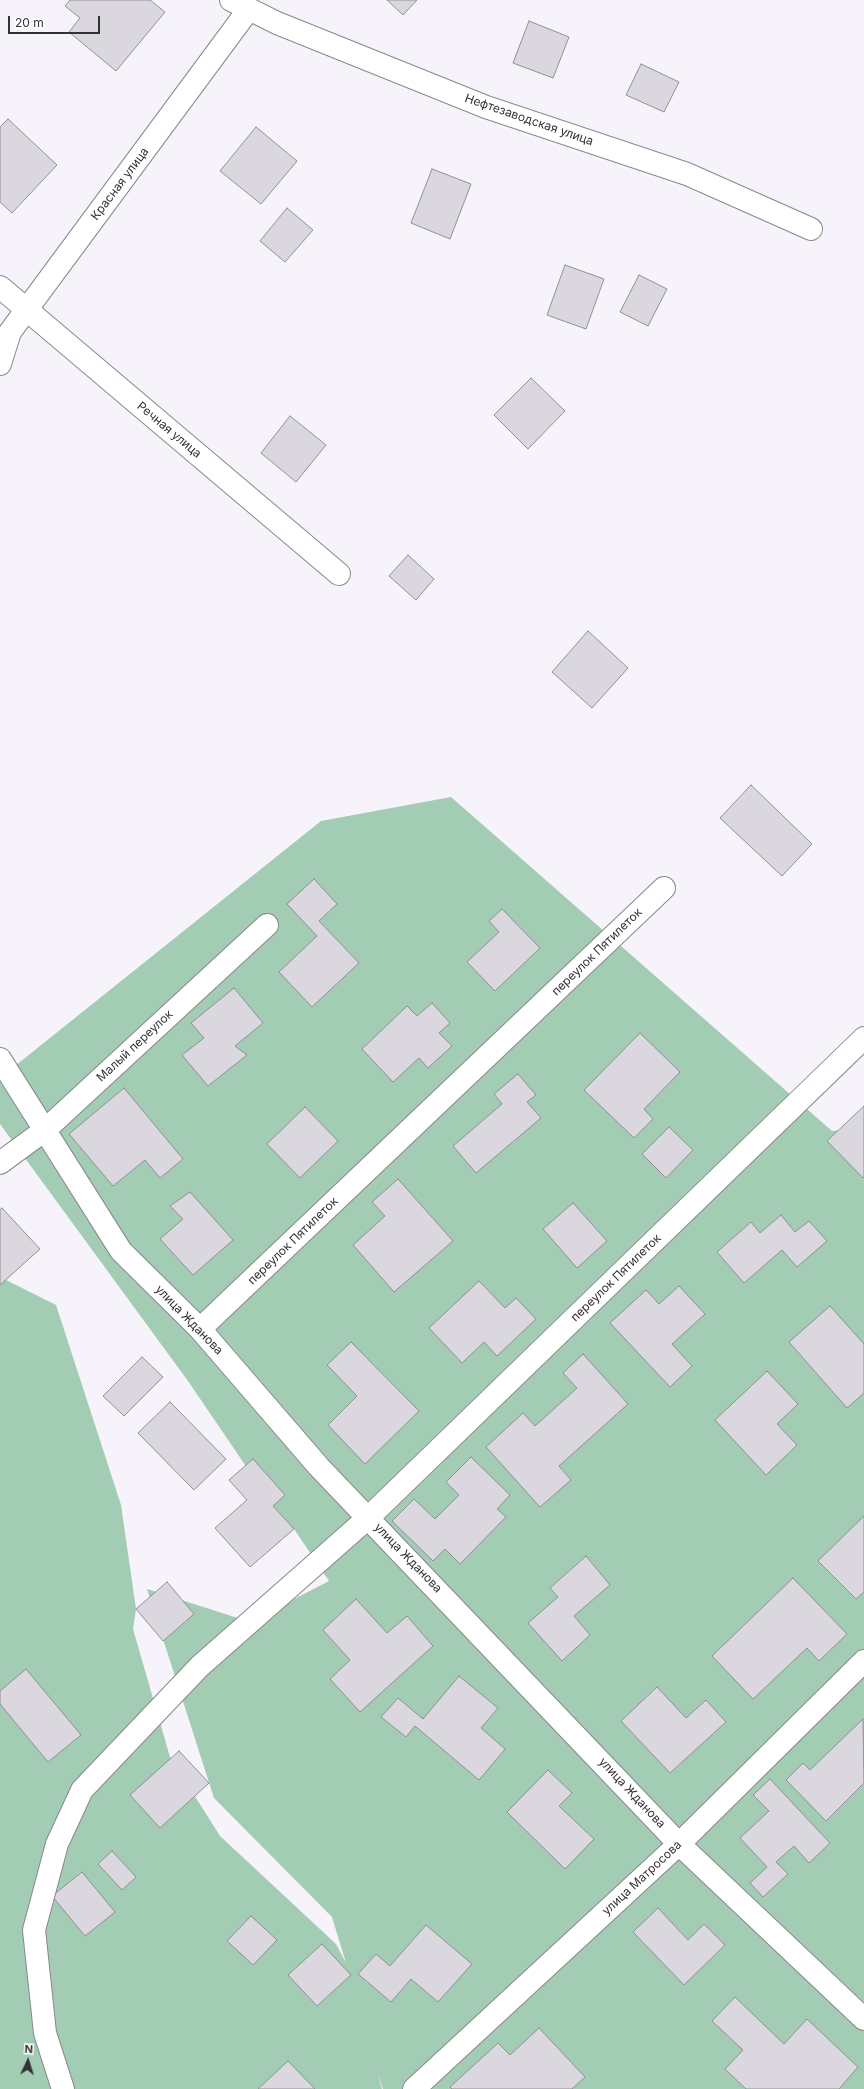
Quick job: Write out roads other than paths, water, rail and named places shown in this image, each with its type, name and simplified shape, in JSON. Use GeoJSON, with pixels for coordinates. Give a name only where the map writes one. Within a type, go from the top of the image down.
{"type":"FeatureCollection","features":[{"type":"Feature","properties":{"kind":"street","name":"Нефтезаводская улица"},"geometry":{"type":"LineString","coordinates":[[240,5],[277,24],[486,106],[687,174],[811,229]]}},
{"type":"Feature","properties":{"kind":"street","name":"Красная улица"},"geometry":{"type":"LineString","coordinates":[[0,364],[10,332],[240,5]]}},
{"type":"Feature","properties":{"kind":"street","name":"Речная улица"},"geometry":{"type":"LineString","coordinates":[[0,287],[339,574]]}},
{"type":"Feature","properties":{"kind":"street","name":"переулок Пятилеток"},"geometry":{"type":"LineString","coordinates":[[200,1330],[664,888]]}},
{"type":"Feature","properties":{"kind":"street","name":"Малый переулок"},"geometry":{"type":"LineString","coordinates":[[0,1163],[45,1130],[267,925]]}},
{"type":"Feature","properties":{"kind":"street","name":"переулок Пятилеток"},"geometry":{"type":"LineString","coordinates":[[63,2089],[45,2033],[34,1930],[57,1844],[82,1790],[200,1666],[369,1517],[864,1038]]}},
{"type":"Feature","properties":{"kind":"street","name":"улица Жданова"},"geometry":{"type":"LineString","coordinates":[[0,1059],[121,1251],[200,1330],[319,1467],[369,1517],[679,1844],[864,2018]]}},
{"type":"Feature","properties":{"kind":"street","name":"улица Матросова"},"geometry":{"type":"LineString","coordinates":[[414,2089],[679,1844],[864,1661]]}}]}
